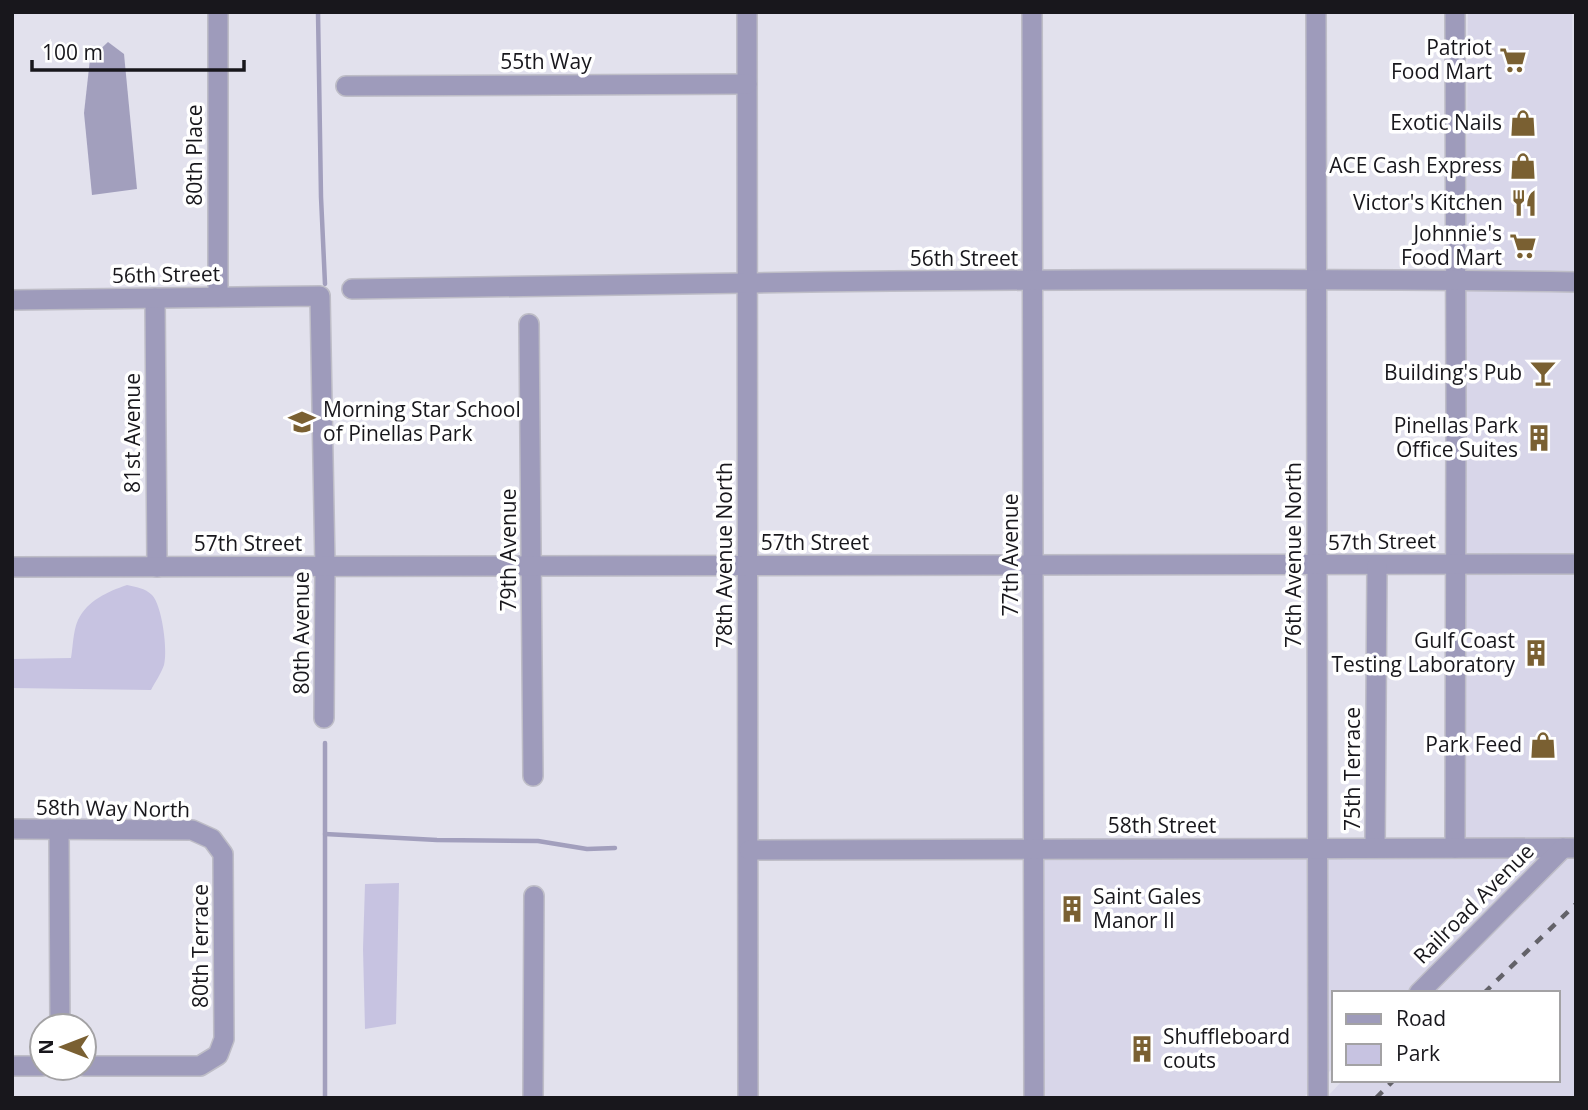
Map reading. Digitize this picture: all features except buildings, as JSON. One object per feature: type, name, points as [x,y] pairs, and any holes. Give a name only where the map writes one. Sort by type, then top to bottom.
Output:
[{"type":"street","name":"80th Place","points":[[218,12],[218,297]]},
{"type":"street","name":"78th Avenue North","points":[[747,12],[748,1098]]},
{"type":"street","name":"77th Avenue","points":[[1032,12],[1034,1098]]},
{"type":"street","name":"76th Avenue North","points":[[1315,12],[1317,1096]]},
{"type":"street","points":[[1455,12],[1455,848]]},
{"type":"street","name":"55th Way","points":[[346,86],[747,84]]},
{"type":"street","name":"56th Street","points":[[352,289],[1316,279],[1576,282]]},
{"type":"street","name":"56th Street","points":[[12,300],[320,296]]},
{"type":"street","name":"80th Avenue","points":[[320,296],[325,566],[324,718]]},
{"type":"street","name":"81st Avenue","points":[[155,298],[157,567]]},
{"type":"street","name":"79th Avenue","points":[[529,324],[533,776]]},
{"type":"street","name":"57th Street","points":[[12,567],[1576,564]]},
{"type":"street","name":"75th Terrace","points":[[1375,848],[1377,565]]},
{"type":"street","name":"58th Way North","points":[[12,829],[192,830],[212,839]]},
{"type":"street","points":[[59,830],[60,1012]]},
{"type":"street","name":"80th Terrace","points":[[98,1066],[200,1066],[218,1055],[225,1039],[223,854],[212,839]]},
{"type":"street","name":"58th Street","points":[[749,850],[1569,848]]},
{"type":"street","name":"Railroad Avenue","points":[[1421,991],[1569,848]]},
{"type":"street","points":[[533,1098],[534,896]]},
{"type":"street","points":[[1317,1096],[1332,1080]]},
{"type":"shaded area","points":[[1468,12],[1572,12],[1574,275],[1466,273]]},
{"type":"shaded area","points":[[108,42],[124,54],[137,189],[92,195],[84,113],[90,59]]},
{"type":"shaded area","points":[[1466,287],[1574,289],[1576,557],[1465,557]]},
{"type":"shaded area","points":[[1465,572],[1576,572],[1576,840],[1463,840]]},
{"type":"shaded area","points":[[1545,855],[1410,991],[1332,991],[1332,1069],[1326,1075],[1326,856]]},
{"type":"shaded area","points":[[1566,855],[1576,855],[1576,1098],[1326,1098],[1341,1082],[1560,1082],[1560,991],[1432,991]]},
{"type":"shaded area","points":[[1309,856],[1310,1091],[1303,1098],[1043,1098],[1042,857]]},
{"type":"green space","points":[[127,585],[143,589],[152,595],[161,618],[165,658],[163,668],[151,690],[12,688],[12,659],[71,658],[75,629],[82,613],[99,598]]},
{"type":"green space","points":[[399,883],[396,1024],[365,1029],[365,884]]},
{"type":"waterway","points":[[318,12],[325,284]]},
{"type":"waterway","points":[[325,743],[325,1098]]},
{"type":"waterway","points":[[325,834],[437,840],[538,841],[587,849],[615,848]]},
{"type":"railway","points":[[1486,991],[1576,904]]},
{"type":"railway","points":[[1376,1098],[1392,1082]]},
{"type":"place","name":"Patriot Food Mart","points":[[1513,60]]},
{"type":"place","name":"Exotic Nails","points":[[1523,123]]},
{"type":"place","name":"ACE Cash Express","points":[[1523,166]]},
{"type":"place","name":"Victor's Kitchen","points":[[1524,203]]},
{"type":"place","name":"Johnnie's Food Mart","points":[[1523,246]]},
{"type":"place","name":"Building's Pub","points":[[1543,373]]},
{"type":"place","name":"Morning Star School of Pinellas Park","points":[[302,422]]},
{"type":"place","name":"Pinellas Park Office Suites","points":[[1539,438]]},
{"type":"place","name":"Gulf Coast Testing Laboratory","points":[[1536,653]]},
{"type":"place","name":"Park Feed","points":[[1543,745]]},
{"type":"place","name":"Saint Gales Manor II","points":[[1072,909]]},
{"type":"place","name":"Shuffleboard couts","points":[[1142,1049]]}]
